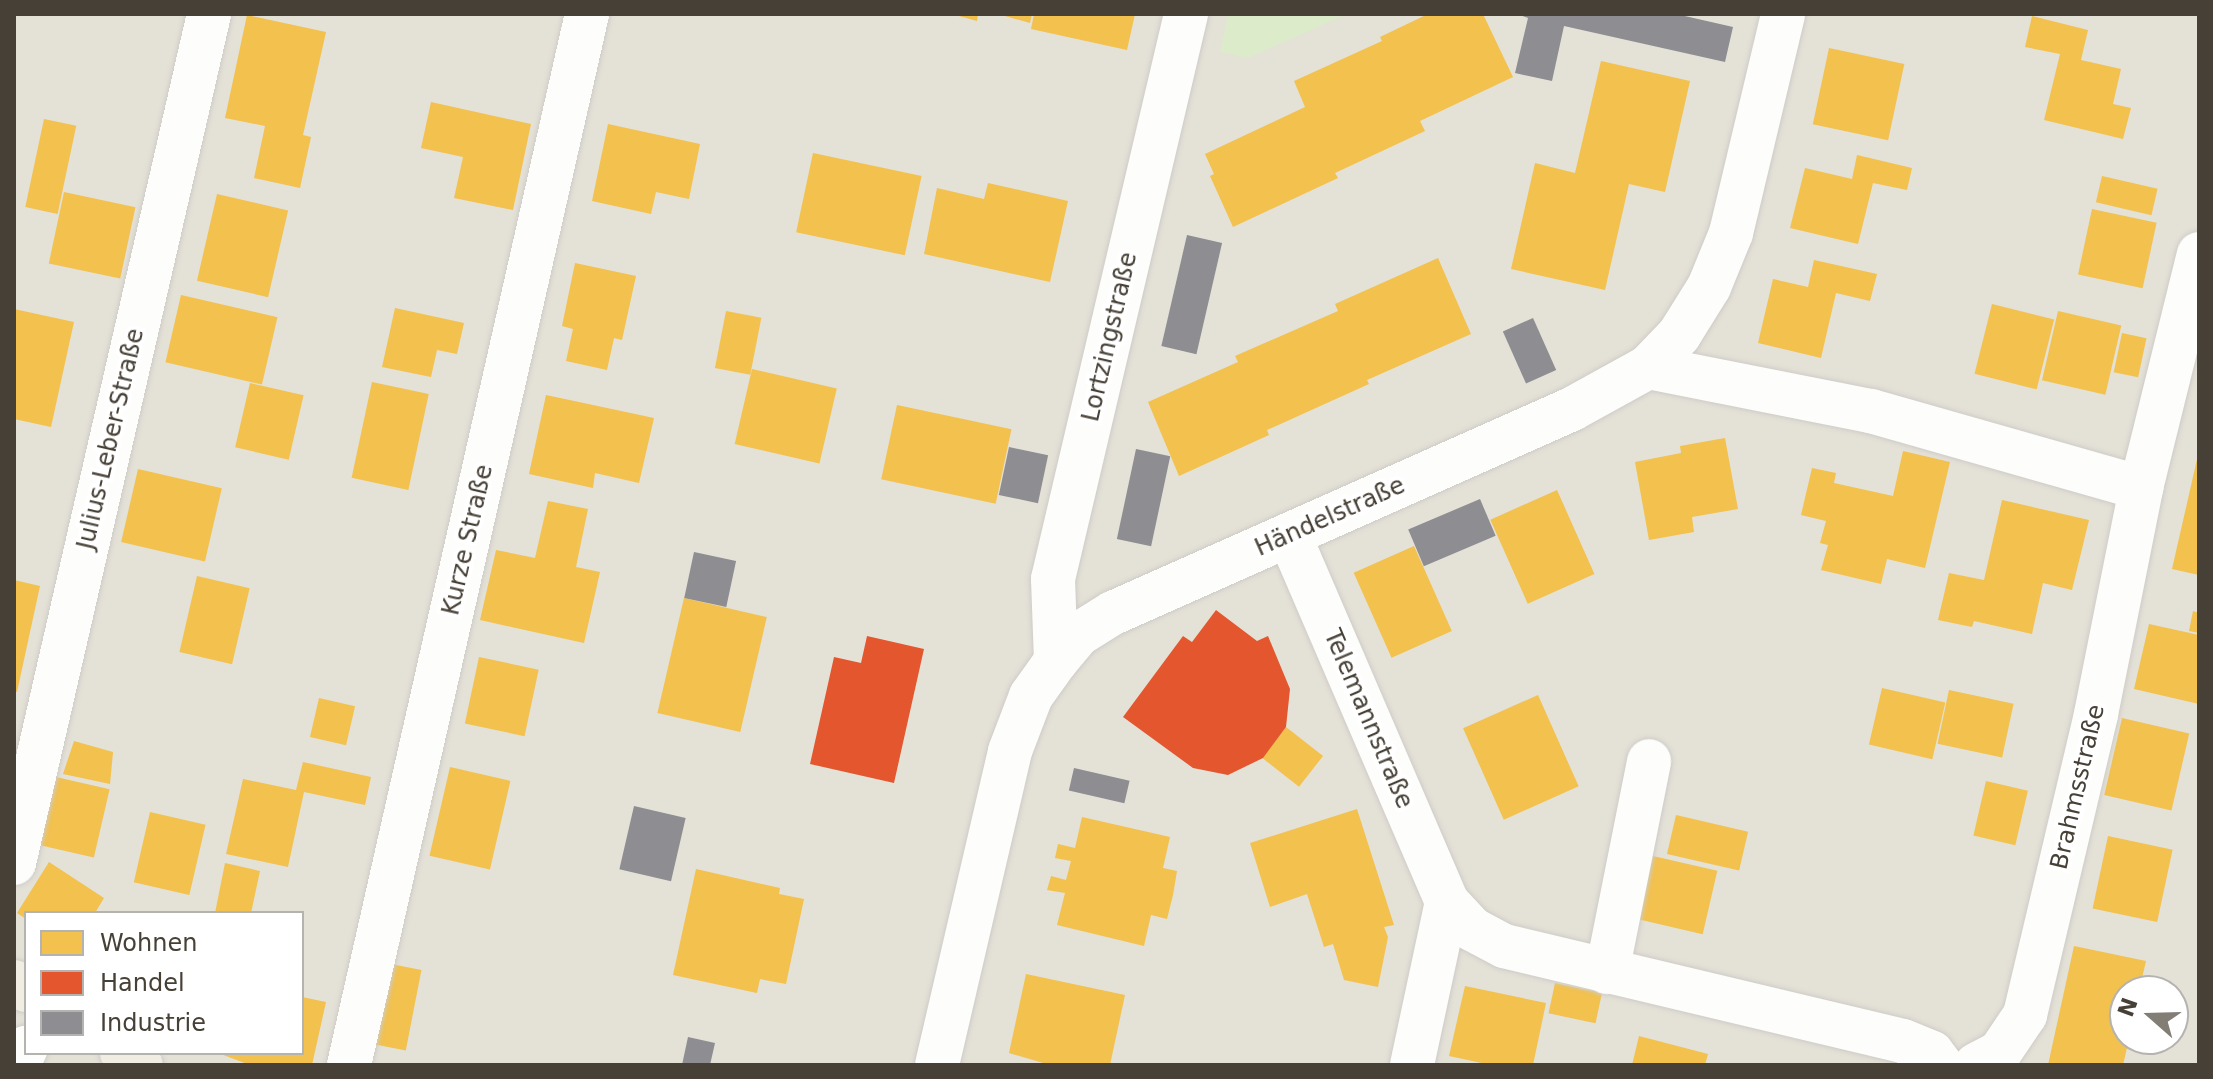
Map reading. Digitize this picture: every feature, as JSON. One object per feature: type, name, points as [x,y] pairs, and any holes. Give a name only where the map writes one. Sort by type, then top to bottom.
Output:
[{"type":"street","name":"Julius-Leber-Straße","points":[[14,863],[209,14]]},
{"type":"street","name":"Kurze Straße","points":[[349,1065],[587,14]]},
{"type":"street","name":"Lortzingstraße","points":[[1056,661],[1053,579],[1186,14]]},
{"type":"street","name":"Händelstraße","points":[[937,1065],[1010,751],[1031,696],[1056,661],[1079,634],[1113,613],[1584,404],[1648,367],[1679,335],[1709,287],[1731,233],[1783,14]]},
{"type":"street","name":"Brahmsstraße","points":[[1976,1065],[2000,1052],[2025,1015],[2096,714],[2141,488],[2199,254]]},
{"type":"street","points":[[1648,367],[1871,411],[2141,488]]},
{"type":"street","name":"Telemannstraße","points":[[1289,535],[1447,902],[1472,929],[1504,946],[1903,1041],[1932,1053],[1941,1065]]},
{"type":"street","points":[[1607,972],[1649,761]]},
{"type":"street","points":[[1412,1065],[1447,902]]},
{"type":"shaded area","points":[[14,14],[2199,14],[2199,1065],[14,1065]]},
{"type":"green space","points":[[1228,14],[1347,14],[1248,58],[1220,52]]},
{"type":"building: Wohnen","points":[[952,14],[978,14],[977,21]]},
{"type":"building: Wohnen","points":[[998,14],[1032,14],[1030,23]]},
{"type":"building: Wohnen","points":[[1034,14],[1135,14],[1127,50],[1031,29]]},
{"type":"building: Wohnen","points":[[1428,14],[1483,14],[1513,77],[1420,121],[1425,131],[1335,173],[1338,178],[1233,227],[1210,176],[1214,174],[1205,154],[1305,107],[1294,81],[1382,41],[1380,37]]},
{"type":"building: Wohnen","points":[[247,15],[326,32],[303,135],[311,137],[300,188],[254,178],[265,126],[225,118]]},
{"type":"building: Wohnen","points":[[2032,16],[2088,30],[2081,60],[2121,69],[2113,104],[2131,108],[2123,139],[2044,120],[2060,54],[2025,47]]},
{"type":"building: Wohnen","points":[[1829,48],[1904,64],[1888,140],[1813,124]]},
{"type":"building: Wohnen","points":[[1601,61],[1690,81],[1665,192],[1629,184],[1605,290],[1511,269],[1535,163],[1575,173]]},
{"type":"building: Wohnen","points":[[431,102],[531,124],[513,210],[454,198],[463,157],[421,148]]},
{"type":"building: Wohnen","points":[[44,119],[76,126],[58,214],[25,207]]},
{"type":"building: Wohnen","points":[[608,124],[700,144],[689,199],[656,192],[651,214],[592,201]]},
{"type":"building: Wohnen","points":[[813,153],[922,176],[905,255],[796,232]]},
{"type":"building: Wohnen","points":[[1857,155],[1912,168],[1907,190],[1873,183],[1858,244],[1790,228],[1805,168],[1852,179]]},
{"type":"building: Wohnen","points":[[2102,176],[2158,189],[2151,215],[2096,202]]},
{"type":"building: Wohnen","points":[[988,183],[1068,201],[1050,282],[924,254],[937,188],[984,199]]},
{"type":"building: Wohnen","points":[[64,192],[135,207],[120,279],[49,263]]},
{"type":"building: Wohnen","points":[[217,194],[288,210],[268,297],[197,281]]},
{"type":"building: Wohnen","points":[[2092,209],[2157,223],[2143,288],[2078,275]]},
{"type":"building: Wohnen","points":[[1438,258],[1471,334],[1367,380],[1369,384],[1267,430],[1269,435],[1179,476],[1148,402],[1238,362],[1235,356],[1338,311],[1335,304]]},
{"type":"building: Wohnen","points":[[1814,260],[1877,274],[1870,301],[1836,293],[1821,358],[1758,343],[1773,279],[1808,287]]},
{"type":"building: Wohnen","points":[[575,263],[636,276],[622,340],[614,338],[607,370],[566,361],[573,329],[562,326]]},
{"type":"building: Wohnen","points":[[181,295],[277,317],[262,385],[165,362]]},
{"type":"building: Wohnen","points":[[1992,304],[2054,319],[2037,389],[1975,374]]},
{"type":"building: Wohnen","points":[[395,308],[464,323],[457,354],[437,350],[431,377],[382,367]]},
{"type":"building: Wohnen","points":[[14,309],[74,322],[51,427],[14,419]]},
{"type":"building: Wohnen","points":[[726,311],[761,318],[750,375],[715,368]]},
{"type":"building: Wohnen","points":[[2058,311],[2121,326],[2105,395],[2042,380]]},
{"type":"building: Wohnen","points":[[2122,333],[2146,338],[2138,377],[2114,372]]},
{"type":"building: Wohnen","points":[[752,369],[837,389],[819,464],[735,444]]},
{"type":"building: Wohnen","points":[[372,382],[429,394],[408,490],[352,478]]},
{"type":"building: Wohnen","points":[[250,383],[304,395],[289,460],[235,447]]},
{"type":"building: Wohnen","points":[[546,395],[654,418],[639,483],[595,473],[593,488],[529,474]]},
{"type":"building: Wohnen","points":[[897,405],[1011,429],[996,504],[881,479]]},
{"type":"building: Wohnen","points":[[1725,438],[1738,509],[1692,517],[1694,532],[1649,540],[1635,462],[1681,453],[1680,446]]},
{"type":"building: Wohnen","points":[[1903,451],[1950,462],[1925,568],[1887,559],[1881,584],[1821,570],[1828,545],[1820,543],[1826,521],[1801,515],[1812,468],[1836,473],[1834,483],[1893,496]]},
{"type":"building: Wohnen","points":[[2199,455],[2199,575],[2172,569]]},
{"type":"building: Wohnen","points":[[138,469],[222,488],[205,561],[121,542]]},
{"type":"building: Wohnen","points":[[1557,490],[1594,574],[1528,604],[1490,520]]},
{"type":"building: Wohnen","points":[[2002,500],[2089,520],[2072,590],[2043,583],[2032,634],[1974,621],[1972,627],[1938,620],[1949,573],[1984,580]]},
{"type":"building: Wohnen","points":[[548,501],[588,509],[576,567],[600,572],[584,643],[480,620],[496,550],[535,558]]},
{"type":"building: Wohnen","points":[[1414,546],[1452,631],[1392,658],[1354,573]]},
{"type":"building: Wohnen","points":[[197,576],[250,588],[232,664],[179,652]]},
{"type":"building: Wohnen","points":[[14,580],[40,586],[17,692],[14,691]]},
{"type":"building: Wohnen","points":[[684,598],[767,617],[740,732],[657,713]]},
{"type":"building: Wohnen","points":[[2193,611],[2199,613],[2199,633],[2189,631]]},
{"type":"building: Wohnen","points":[[2149,624],[2199,635],[2199,704],[2134,689]]},
{"type":"building: Wohnen","points":[[479,657],[539,670],[525,736],[465,724]]},
{"type":"building: Wohnen","points":[[1882,688],[1945,703],[1932,759],[1869,745]]},
{"type":"building: Wohnen","points":[[1949,690],[2014,704],[2002,758],[1938,744]]},
{"type":"building: Wohnen","points":[[1538,695],[1579,786],[1504,820],[1463,728]]},
{"type":"building: Wohnen","points":[[319,698],[355,706],[346,745],[310,737]]},
{"type":"building: Wohnen","points":[[2122,718],[2189,734],[2171,810],[2104,795]]},
{"type":"building: Wohnen","points":[[1286,727],[1323,756],[1299,787],[1262,758]]},
{"type":"building: Wohnen","points":[[74,741],[113,752],[110,784],[63,774]]},
{"type":"building: Wohnen","points":[[303,762],[371,777],[365,805],[304,792],[288,867],[226,854],[243,779],[296,790]]},
{"type":"building: Wohnen","points":[[450,767],[510,781],[490,870],[430,856]]},
{"type":"building: Wohnen","points":[[56,777],[110,789],[94,858],[40,845]]},
{"type":"building: Wohnen","points":[[1986,781],[2028,791],[2015,845],[1973,836]]},
{"type":"building: Wohnen","points":[[1357,809],[1394,925],[1384,927],[1388,937],[1378,987],[1344,980],[1333,944],[1324,947],[1307,894],[1270,907],[1250,843]]},
{"type":"building: Wohnen","points":[[150,812],[206,825],[189,895],[134,882]]},
{"type":"building: Wohnen","points":[[1676,815],[1748,832],[1739,871],[1667,854]]},
{"type":"building: Wohnen","points":[[1082,817],[1170,837],[1163,868],[1177,871],[1173,895],[1167,919],[1151,915],[1144,946],[1057,925],[1065,893],[1047,890],[1051,876],[1066,880],[1071,861],[1055,858],[1058,844],[1075,848]]},
{"type":"building: Wohnen","points":[[2108,836],[2173,850],[2157,922],[2093,908]]},
{"type":"building: Wohnen","points":[[1653,856],[1717,871],[1703,934],[1638,919]]},
{"type":"building: Wohnen","points":[[49,862],[104,898],[96,911],[24,911],[24,918],[17,913]]},
{"type":"building: Wohnen","points":[[225,863],[260,871],[251,911],[215,911]]},
{"type":"building: Wohnen","points":[[696,869],[780,888],[779,894],[804,899],[786,984],[760,979],[757,993],[673,975]]},
{"type":"building: Wohnen","points":[[2074,946],[2146,961],[2143,975],[2109,975],[2109,1055],[2125,1055],[2123,1065],[2048,1065]]},
{"type":"building: Wohnen","points":[[391,964],[421,970],[406,1050],[375,1044]]},
{"type":"building: Wohnen","points":[[1026,974],[1125,995],[1110,1065],[1050,1065],[1009,1053]]},
{"type":"building: Wohnen","points":[[1555,983],[1602,993],[1596,1023],[1549,1013]]},
{"type":"building: Wohnen","points":[[1465,986],[1546,1003],[1533,1065],[1491,1065],[1449,1056]]},
{"type":"building: Wohnen","points":[[304,997],[326,1002],[312,1065],[250,1065],[223,1055],[304,1055]]},
{"type":"building: Wohnen","points":[[1639,1036],[1708,1054],[1705,1065],[1632,1065]]},
{"type":"building: Handel","points":[[1216,610],[1257,641],[1268,636],[1290,689],[1286,727],[1263,758],[1228,775],[1193,768],[1123,717],[1183,636],[1192,642]]},
{"type":"building: Handel","points":[[867,636],[924,649],[894,783],[810,764],[834,657],[861,663]]},
{"type":"building: Industrie","points":[[1517,14],[1676,14],[1733,27],[1725,62],[1564,26],[1552,81],[1515,73],[1528,18]]},
{"type":"building: Industrie","points":[[1187,235],[1222,243],[1196,354],[1161,346]]},
{"type":"building: Industrie","points":[[1533,318],[1556,370],[1526,383],[1503,331]]},
{"type":"building: Industrie","points":[[1009,447],[1048,455],[1038,503],[999,495]]},
{"type":"building: Industrie","points":[[1136,449],[1170,456],[1151,546],[1117,539]]},
{"type":"building: Industrie","points":[[1480,499],[1496,536],[1424,566],[1408,529]]},
{"type":"building: Industrie","points":[[694,552],[736,561],[726,607],[684,598]]},
{"type":"building: Industrie","points":[[1074,768],[1130,781],[1124,803],[1069,790]]},
{"type":"building: Industrie","points":[[634,806],[686,818],[671,881],[619,869]]},
{"type":"building: Industrie","points":[[688,1037],[715,1043],[710,1065],[682,1065]]}]
